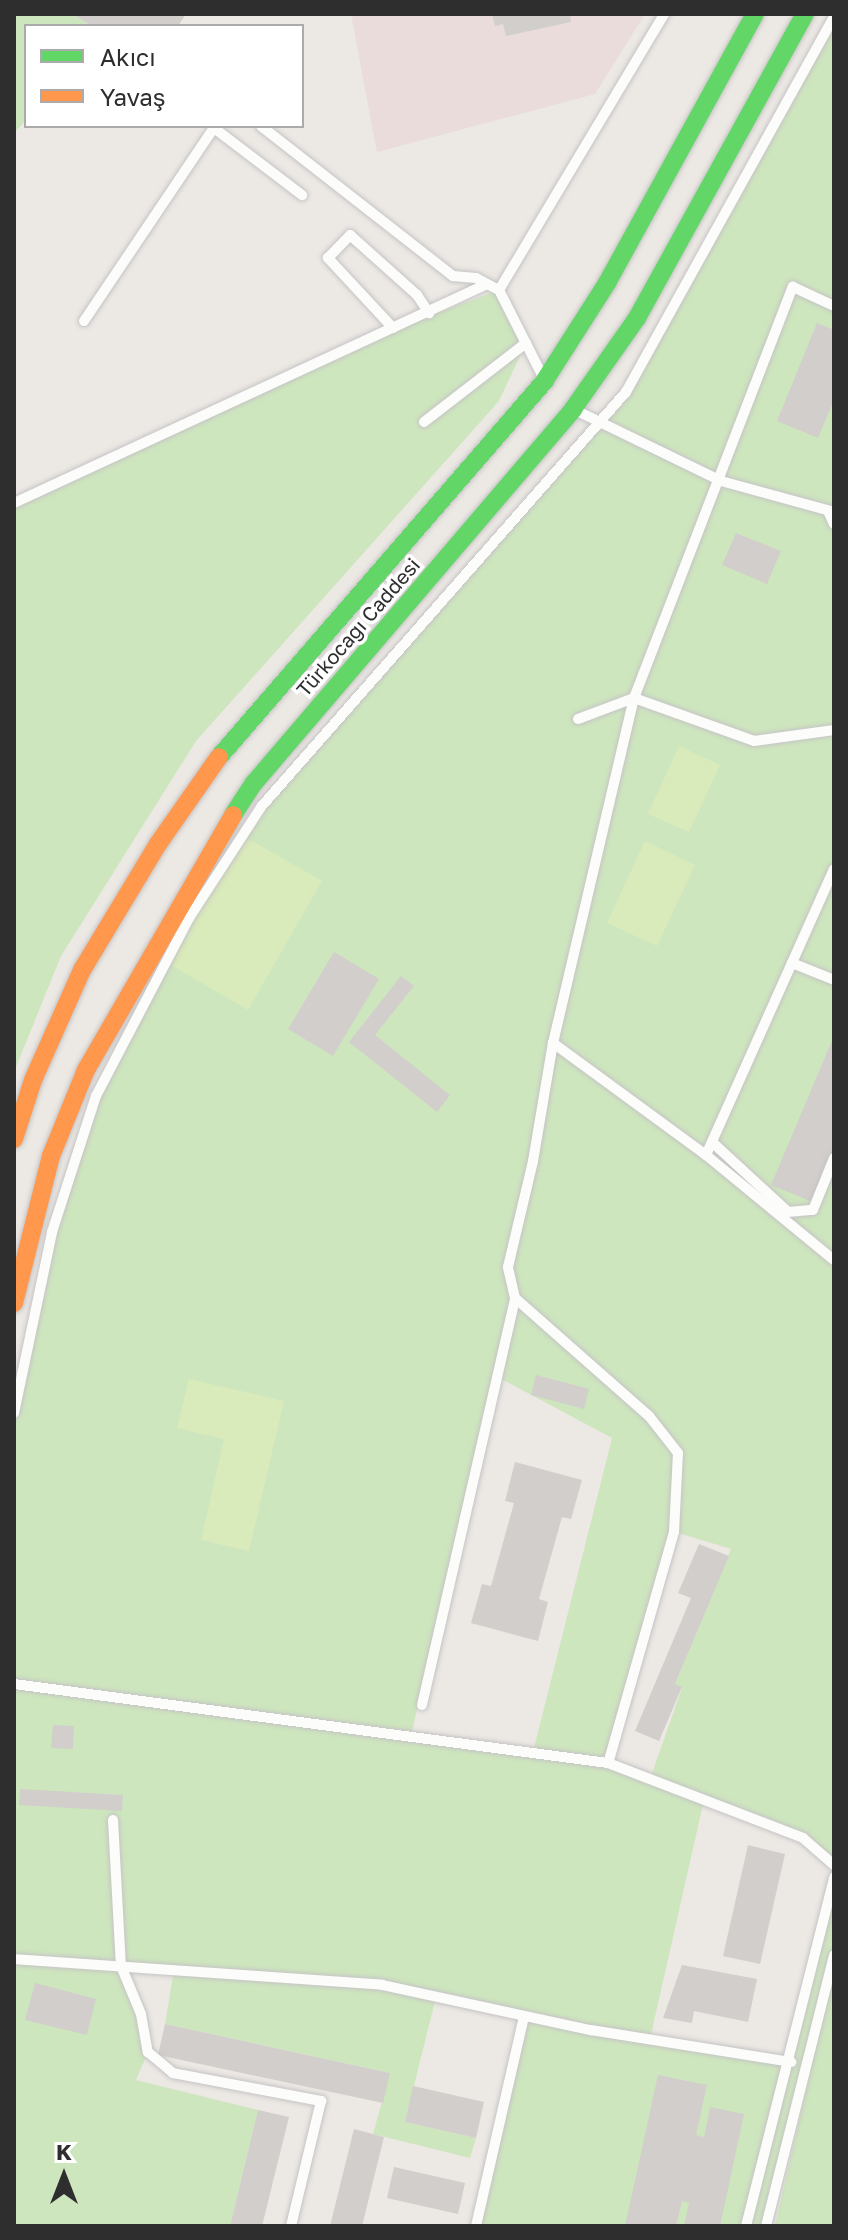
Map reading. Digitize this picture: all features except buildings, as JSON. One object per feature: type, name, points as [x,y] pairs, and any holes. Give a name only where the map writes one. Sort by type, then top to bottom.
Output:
[{"type":"main road","name":"Türkocağı Caddesi","points":[[14,1139],[33,1080],[82,970],[212,767],[545,380],[607,283],[755,14]]},
{"type":"main road","name":"Türkocağı Caddesi","points":[[14,1303],[51,1156],[86,1070],[203,860],[254,783],[573,409],[637,318],[805,14]]},
{"type":"main road","points":[[545,380],[573,409]]},
{"type":"lane","points":[[499,290],[664,14]]},
{"type":"lane","points":[[14,1413],[52,1232],[96,1096],[189,918],[261,807],[626,392],[834,17]]},
{"type":"lane","points":[[84,321],[214,128]]},
{"type":"lane","points":[[216,128],[302,195]]},
{"type":"lane","points":[[264,128],[453,276],[476,278],[499,290],[545,380]]},
{"type":"lane","points":[[393,328],[328,258],[350,235],[417,295],[429,313]]},
{"type":"lane","points":[[14,503],[487,284]]},
{"type":"lane","points":[[422,1705],[515,1298],[508,1267],[533,1161],[553,1043],[634,698],[721,481],[793,287],[834,306]]},
{"type":"lane","points":[[424,422],[526,343]]},
{"type":"lane","points":[[573,409],[721,481],[832,512],[834,524]]},
{"type":"lane","points":[[578,719],[634,698],[754,741],[834,730]]},
{"type":"lane","points":[[706,1155],[834,869]]},
{"type":"lane","points":[[792,963],[834,980]]},
{"type":"lane","points":[[553,1043],[706,1155],[834,1260]]},
{"type":"lane","points":[[712,1142],[788,1212],[813,1210],[834,1158]]},
{"type":"lane","points":[[515,1298],[649,1416],[678,1453],[674,1532],[608,1763]]},
{"type":"lane","points":[[14,1684],[608,1763],[803,1838],[834,1865]]},
{"type":"lane","points":[[113,1820],[121,1966],[141,2014],[148,2052],[173,2073],[321,2101],[291,2226]]},
{"type":"lane","points":[[746,2226],[791,2062],[834,1877]]},
{"type":"lane","points":[[766,2226],[834,1955]]},
{"type":"lane","points":[[14,1959],[382,1985],[524,2016],[791,2062]]},
{"type":"lane","points":[[476,2226],[524,2016]]},
{"type":"shaded area","points":[[351,14],[645,14],[595,94],[377,152]]},
{"type":"green space","points":[[14,14],[73,14],[88,24],[24,24],[24,122],[14,133]]},
{"type":"green space","points":[[834,17],[834,1865],[803,1838],[704,1800],[650,2039],[790,2061],[834,1877],[834,1955],[766,2226],[474,2226],[524,2016],[436,1997],[405,2122],[476,2138],[470,2158],[373,2134],[390,2073],[165,2024],[174,1970],[122,1966],[148,2052],[136,2080],[258,2110],[230,2226],[14,2226],[14,1413],[52,1232],[96,1096],[189,918],[261,807],[626,392]],"holes":[[[496,1376],[612,1438],[533,1752],[411,1735]],[[675,1532],[731,1549],[675,1684],[682,1688],[650,1779],[608,1762]]]},
{"type":"green space","points":[[499,290],[526,343],[499,401],[196,741],[61,956],[14,1072],[14,503],[362,341]]},
{"type":"green space","points":[[679,746],[720,765],[689,832],[648,814]]},
{"type":"green space","points":[[247,838],[322,881],[248,1010],[166,962]]},
{"type":"green space","points":[[645,841],[695,865],[657,946],[607,923]]},
{"type":"green space","points":[[189,1379],[284,1401],[249,1551],[201,1540],[224,1439],[177,1428]]},
{"type":"green space","points":[[834,1969],[834,2226],[775,2226]]},
{"type":"traffic: fast","points":[[219,757],[545,380],[607,283],[755,14]]},
{"type":"traffic: fast","points":[[233,815],[254,783],[573,409],[637,318],[805,14]]},
{"type":"traffic: slow","points":[[14,1139],[33,1080],[82,970],[158,844],[219,757]]},
{"type":"traffic: slow","points":[[14,1303],[51,1156],[86,1070],[233,815]]}]
